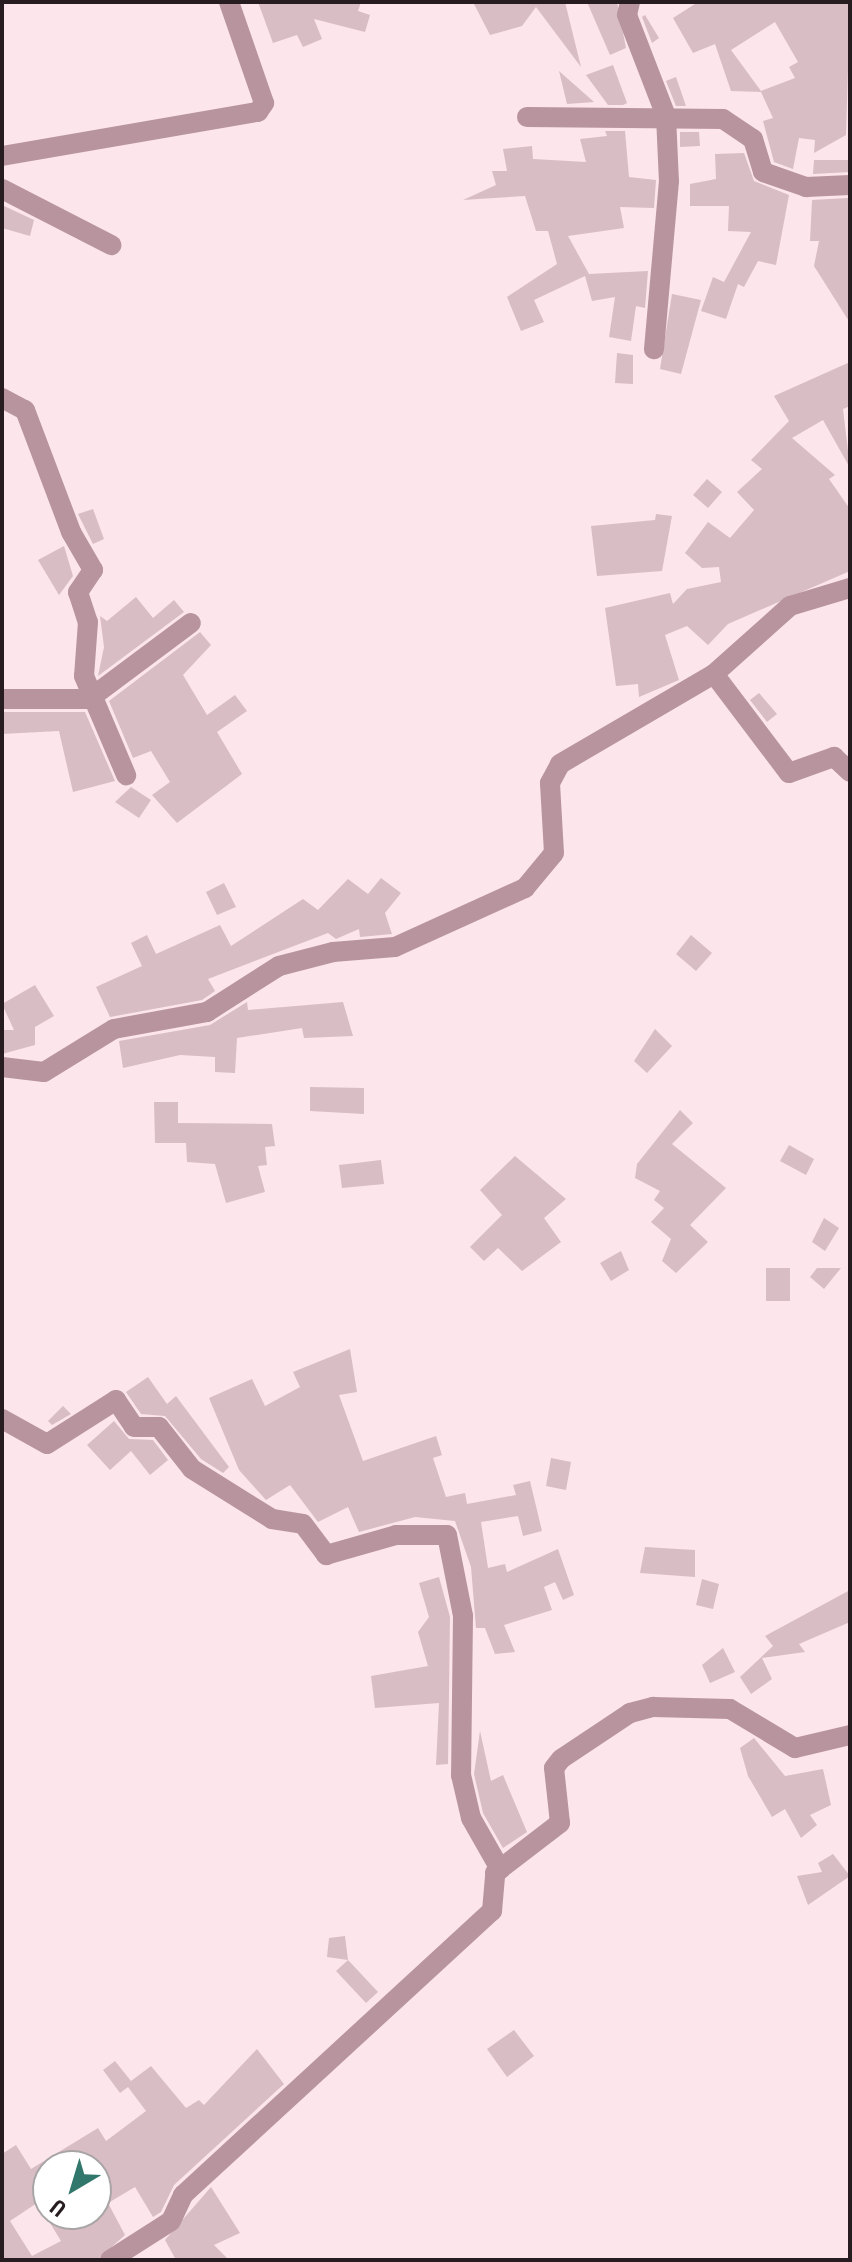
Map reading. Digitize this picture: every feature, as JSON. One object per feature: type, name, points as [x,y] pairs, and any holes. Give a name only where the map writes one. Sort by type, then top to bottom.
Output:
[{"type":"street","points":[[2,156],[258,112],[264,103],[229,2]]},
{"type":"street","points":[[630,2],[627,15],[666,116],[669,181],[654,349]]},
{"type":"street","points":[[527,117],[666,116],[723,119],[743,129],[763,172],[806,187],[850,185]]},
{"type":"street","points":[[2,189],[111,245]]},
{"type":"street","points":[[2,398],[25,410],[71,532],[93,570],[78,600],[88,622],[83,654],[89,699],[126,775]]},
{"type":"street","points":[[2,1067],[44,1072],[114,1029],[207,1012],[279,966],[395,947],[525,888],[554,853],[553,772],[714,674],[790,606],[850,588]]},
{"type":"street","points":[[2,699],[89,699],[191,623]]},
{"type":"street","points":[[714,674],[789,773],[834,757],[850,772]]},
{"type":"street","points":[[2,1419],[47,1444],[116,1400],[134,1427],[159,1427],[192,1469],[272,1519],[303,1524],[326,1555],[396,1535],[447,1535],[463,1616],[461,1775],[471,1818],[500,1869]]},
{"type":"street","points":[[110,2260],[171,2221],[183,2195],[492,1911],[490,1882],[500,1869],[560,1823],[554,1768],[561,1759],[637,1710],[730,1709],[795,1748],[850,1735]]},
{"type":"building","points":[[258,2],[361,2],[358,11],[370,15],[365,32],[314,19],[322,39],[303,47],[297,35],[273,43]]},
{"type":"building","points":[[473,2],[565,2],[581,67],[536,7],[522,26],[490,35]]},
{"type":"building","points":[[587,2],[617,2],[626,48],[610,55]]},
{"type":"building","points":[[698,2],[850,2],[846,135],[814,153],[815,140],[799,138],[793,169],[774,162],[763,121],[773,118],[761,92],[731,91],[715,44],[693,53],[673,18]],"holes":[[[775,22],[798,62],[789,67],[795,78],[761,91],[731,50]]]},
{"type":"building","points":[[645,15],[659,38],[652,43],[642,17]]},
{"type":"building","points":[[613,65],[627,103],[623,105],[608,105],[586,75]]},
{"type":"building","points":[[559,71],[594,102],[567,104]]},
{"type":"building","points":[[676,77],[686,106],[676,106],[666,81]]},
{"type":"building","points":[[605,131],[625,131],[629,177],[656,180],[654,208],[620,207],[624,228],[568,236],[589,274],[648,271],[645,308],[636,306],[631,341],[609,337],[615,297],[592,301],[585,276],[534,300],[544,322],[521,331],[507,297],[557,264],[548,231],[536,231],[525,196],[463,200],[496,185],[492,171],[507,171],[503,149],[532,146],[533,159],[586,162],[580,139],[607,136]]},
{"type":"building","points":[[680,132],[699,132],[700,146],[680,147]]},
{"type":"building","points":[[744,153],[754,181],[789,195],[776,265],[758,261],[744,287],[738,284],[726,319],[701,311],[713,277],[724,282],[751,232],[728,231],[729,206],[690,206],[690,184],[716,179],[715,154]]},
{"type":"building","points":[[814,160],[850,160],[850,172],[813,174]]},
{"type":"building","points":[[848,198],[850,323],[814,266],[819,241],[810,241],[812,200]]},
{"type":"building","points":[[2,205],[34,220],[30,236],[2,228]]},
{"type":"building","points":[[672,294],[701,300],[681,374],[660,369]]},
{"type":"building","points":[[617,353],[633,355],[633,384],[615,383]]},
{"type":"building","points":[[850,362],[850,406],[843,409],[850,468],[823,420],[792,438],[835,475],[829,479],[850,509],[850,571],[728,624],[708,645],[687,626],[665,635],[679,680],[639,697],[638,684],[616,686],[605,608],[670,593],[673,604],[687,589],[721,582],[719,567],[702,568],[685,553],[708,522],[730,538],[754,510],[737,492],[762,469],[751,460],[789,421],[774,396]]},
{"type":"building","points":[[707,479],[722,492],[708,508],[693,495]]},
{"type":"building","points":[[93,509],[104,539],[93,544],[78,514]]},
{"type":"building","points":[[656,514],[672,516],[662,571],[597,576],[591,526],[655,520]]},
{"type":"building","points":[[64,546],[73,576],[59,595],[38,560]]},
{"type":"building","points":[[136,597],[153,618],[174,600],[184,612],[98,676],[104,647],[100,616],[107,621]]},
{"type":"building","points":[[200,632],[211,645],[183,675],[207,715],[235,695],[247,711],[217,732],[242,774],[177,823],[152,795],[170,782],[151,751],[133,758],[109,701]]},
{"type":"building","points":[[759,693],[777,714],[767,722],[750,700]]},
{"type":"building","points":[[2,712],[85,712],[115,781],[73,792],[59,731],[2,734]]},
{"type":"building","points":[[131,787],[151,800],[139,818],[115,802]]},
{"type":"building","points":[[381,878],[401,893],[385,913],[392,934],[360,937],[359,929],[336,939],[328,933],[208,979],[215,991],[202,1000],[110,1017],[96,987],[142,966],[131,943],[147,935],[156,954],[220,925],[231,946],[303,899],[318,910],[348,879],[368,894]]},
{"type":"building","points":[[224,883],[236,907],[217,915],[206,892]]},
{"type":"building","points":[[691,935],[712,953],[696,971],[676,954]]},
{"type":"building","points":[[35,985],[54,1016],[35,1027],[35,1045],[2,1054],[2,1030],[14,1030],[2,1004]]},
{"type":"building","points":[[247,1002],[248,1010],[343,1002],[353,1036],[304,1038],[302,1028],[237,1038],[235,1073],[215,1072],[215,1057],[180,1055],[123,1068],[119,1041],[210,1025]]},
{"type":"building","points":[[655,1029],[672,1046],[647,1073],[634,1061]]},
{"type":"building","points":[[310,1087],[364,1088],[364,1114],[310,1111]]},
{"type":"building","points":[[154,1102],[178,1102],[178,1123],[272,1124],[275,1146],[265,1147],[267,1165],[258,1166],[265,1192],[226,1203],[215,1164],[187,1162],[186,1143],[155,1143]]},
{"type":"building","points":[[680,1110],[693,1123],[672,1144],[726,1188],[690,1225],[708,1242],[676,1273],[662,1261],[671,1239],[651,1222],[664,1208],[654,1200],[660,1191],[635,1178],[637,1164]]},
{"type":"building","points":[[789,1145],[814,1159],[806,1175],[780,1161]]},
{"type":"building","points":[[515,1156],[566,1199],[544,1218],[561,1242],[522,1271],[498,1248],[484,1261],[470,1247],[502,1215],[480,1190]]},
{"type":"building","points":[[381,1160],[384,1184],[342,1188],[339,1165]]},
{"type":"building","points":[[824,1218],[839,1228],[825,1251],[812,1242]]},
{"type":"building","points":[[621,1251],[629,1270],[611,1281],[600,1263]]},
{"type":"building","points":[[766,1268],[790,1268],[790,1301],[766,1301]]},
{"type":"building","points":[[817,1268],[841,1268],[824,1289],[810,1277]]},
{"type":"building","points":[[350,1349],[357,1392],[339,1395],[363,1461],[436,1436],[442,1455],[433,1458],[446,1497],[465,1493],[467,1504],[516,1495],[513,1485],[530,1481],[542,1531],[523,1536],[518,1516],[481,1522],[488,1568],[505,1564],[507,1572],[558,1549],[574,1595],[563,1600],[555,1582],[544,1587],[552,1610],[504,1625],[515,1652],[495,1654],[485,1628],[476,1628],[471,1567],[455,1521],[415,1517],[359,1532],[348,1507],[318,1522],[290,1485],[266,1500],[239,1470],[209,1398],[252,1379],[265,1406],[300,1387],[293,1372]]},
{"type":"building","points":[[148,1377],[167,1404],[176,1396],[229,1467],[223,1473],[201,1459],[165,1416],[141,1414],[126,1392]]},
{"type":"building","points":[[63,1406],[71,1414],[52,1425],[48,1421]]},
{"type":"building","points":[[114,1421],[129,1439],[153,1440],[168,1460],[150,1475],[131,1451],[110,1470],[87,1445]]},
{"type":"building","points":[[551,1458],[571,1462],[566,1490],[546,1486]]},
{"type":"building","points":[[645,1547],[695,1550],[695,1577],[640,1573]]},
{"type":"building","points":[[439,1577],[450,1617],[448,1764],[436,1765],[439,1703],[375,1708],[371,1676],[428,1666],[418,1632],[429,1617],[419,1583]]},
{"type":"building","points":[[702,1579],[719,1584],[713,1609],[696,1605]]},
{"type":"building","points":[[850,1590],[850,1622],[799,1644],[805,1652],[762,1658],[772,1679],[751,1694],[740,1677],[773,1646],[765,1636]]},
{"type":"building","points":[[723,1648],[735,1672],[710,1683],[702,1665]]},
{"type":"building","points":[[480,1731],[491,1781],[503,1775],[527,1832],[503,1848],[483,1813],[474,1774]]},
{"type":"building","points":[[754,1738],[785,1776],[823,1769],[831,1805],[810,1815],[817,1825],[801,1838],[785,1809],[772,1817],[748,1776],[740,1748]]},
{"type":"building","points":[[833,1854],[850,1876],[808,1905],[797,1876],[822,1872],[818,1863]]},
{"type":"building","points":[[345,1936],[348,1960],[327,1957],[329,1938]]},
{"type":"building","points":[[348,1960],[378,1992],[366,2003],[336,1971]]},
{"type":"building","points":[[514,2030],[534,2056],[507,2077],[487,2049]]},
{"type":"building","points":[[257,2049],[284,2084],[174,2185],[161,2212],[153,2217],[135,2187],[112,2201],[112,2150],[62,2150],[98,2128],[106,2141],[146,2111],[128,2087],[120,2093],[103,2070],[115,2061],[131,2081],[151,2066],[186,2108],[199,2100],[204,2105]]},
{"type":"building","points":[[16,2145],[31,2169],[32,2206],[10,2221],[32,2256],[61,2241],[54,2230],[112,2230],[112,2211],[125,2235],[97,2260],[2,2260],[2,2154]]},
{"type":"building","points":[[211,2187],[240,2233],[214,2245],[229,2260],[176,2260],[165,2240]]}]
